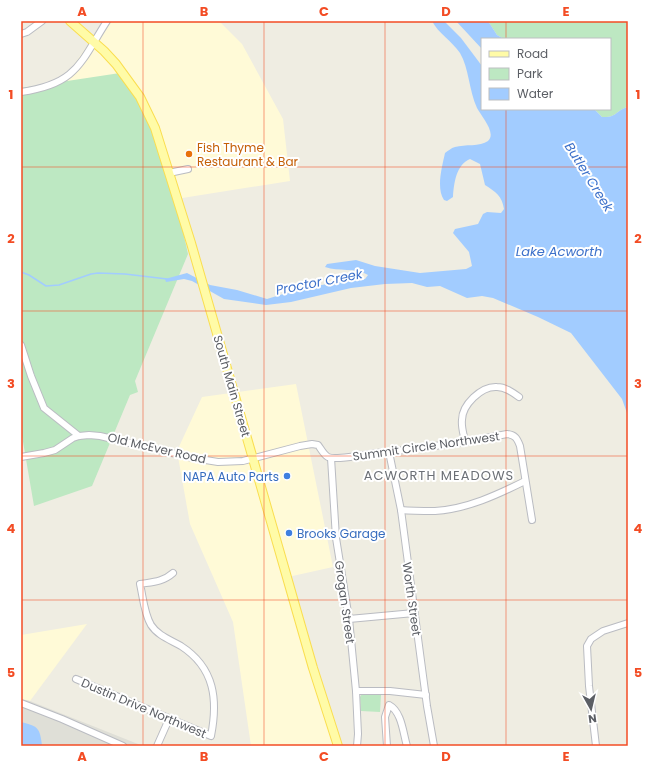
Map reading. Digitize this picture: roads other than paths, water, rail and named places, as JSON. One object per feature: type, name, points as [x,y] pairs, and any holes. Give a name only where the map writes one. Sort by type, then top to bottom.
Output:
[{"type":"main road","name":"South Main Street","points":[[70,21],[116,64],[144,106],[155,128],[206,297],[313,668],[338,746]]},
{"type":"street","points":[[21,34],[27,32],[42,21]]},
{"type":"street","points":[[21,92],[44,88],[61,81],[79,66],[88,54],[107,21]]},
{"type":"street","points":[[169,174],[188,169]]},
{"type":"street","points":[[21,345],[31,376],[44,408],[79,436]]},
{"type":"street","points":[[465,442],[462,420],[464,409],[473,398],[482,391],[495,386],[505,388],[519,397]]},
{"type":"street","name":"Summit Circle Northwest","points":[[331,458],[465,442],[507,434],[513,435],[517,439],[520,446],[532,520]]},
{"type":"street","name":"Old McEver Road","points":[[21,457],[44,454],[55,450],[73,438],[89,435],[100,436],[192,458],[218,462],[233,462],[253,459],[312,444],[319,447],[326,456],[331,458]]},
{"type":"street","name":"Worth Street","points":[[388,452],[401,510],[414,613],[434,746]]},
{"type":"street","name":"Grogan Street","points":[[331,458],[336,538],[349,619],[356,691],[358,730],[357,746]]},
{"type":"street","points":[[401,510],[436,511],[467,505],[496,495],[525,481]]},
{"type":"street","name":"Dustin Drive Northwest","points":[[76,679],[211,736],[215,714],[215,704],[207,674],[192,655],[156,631],[152,626],[145,610],[140,584],[161,581],[168,578],[172,573]]},
{"type":"street","points":[[349,619],[414,613]]},
{"type":"street","points":[[596,746],[586,654],[587,646],[591,639],[603,631],[628,623]]},
{"type":"street","points":[[356,691],[390,691],[426,695]]},
{"type":"street","points":[[387,746],[385,717],[389,705],[390,691]]},
{"type":"street","points":[[21,703],[123,746]]},
{"type":"street","points":[[389,705],[394,708],[399,715],[407,746]]},
{"type":"street","points":[[157,746],[168,718]]},
{"type":"water","name":"Lake Acworth","points":[[432,21],[444,21],[461,38],[481,65],[481,110],[595,110],[602,117],[607,117],[614,115],[628,107],[628,430],[627,413],[622,399],[571,333],[493,298],[482,296],[467,298],[440,286],[427,287],[412,283],[385,284],[351,288],[291,302],[266,305],[224,299],[192,281],[184,279],[166,282],[165,279],[187,273],[210,285],[237,290],[267,299],[299,289],[365,279],[368,275],[358,271],[325,267],[327,264],[356,260],[375,266],[420,273],[466,269],[472,266],[469,252],[453,233],[455,229],[478,224],[483,214],[487,212],[501,213],[504,209],[502,201],[498,195],[485,185],[480,164],[470,159],[465,162],[459,170],[455,180],[453,197],[447,201],[444,200],[440,190],[440,177],[445,153],[455,147],[485,143],[490,138],[491,134],[490,129],[474,101],[460,53]]},
{"type":"water","points":[[456,21],[488,21],[497,35],[502,38],[481,38],[481,48]]},
{"type":"water","points":[[21,722],[31,725],[37,729],[42,746],[21,746]]},
{"type":"waterway","name":"Proctor Creek","points":[[21,272],[29,275],[46,286],[59,285],[98,273],[125,274],[167,279]]},
{"type":"place","name":"Fish Thyme Restaurant & Bar","points":[[189,154]]},
{"type":"place","name":"NAPA Auto Parts","points":[[287,476]]},
{"type":"place","name":"Brooks Garage","points":[[289,533]]},
{"type":"district","name":"ACWORTH MEADOWS","points":[[439,475]]},
{"type":"water label","name":"Butler Creek","points":[[589,177]]}]
